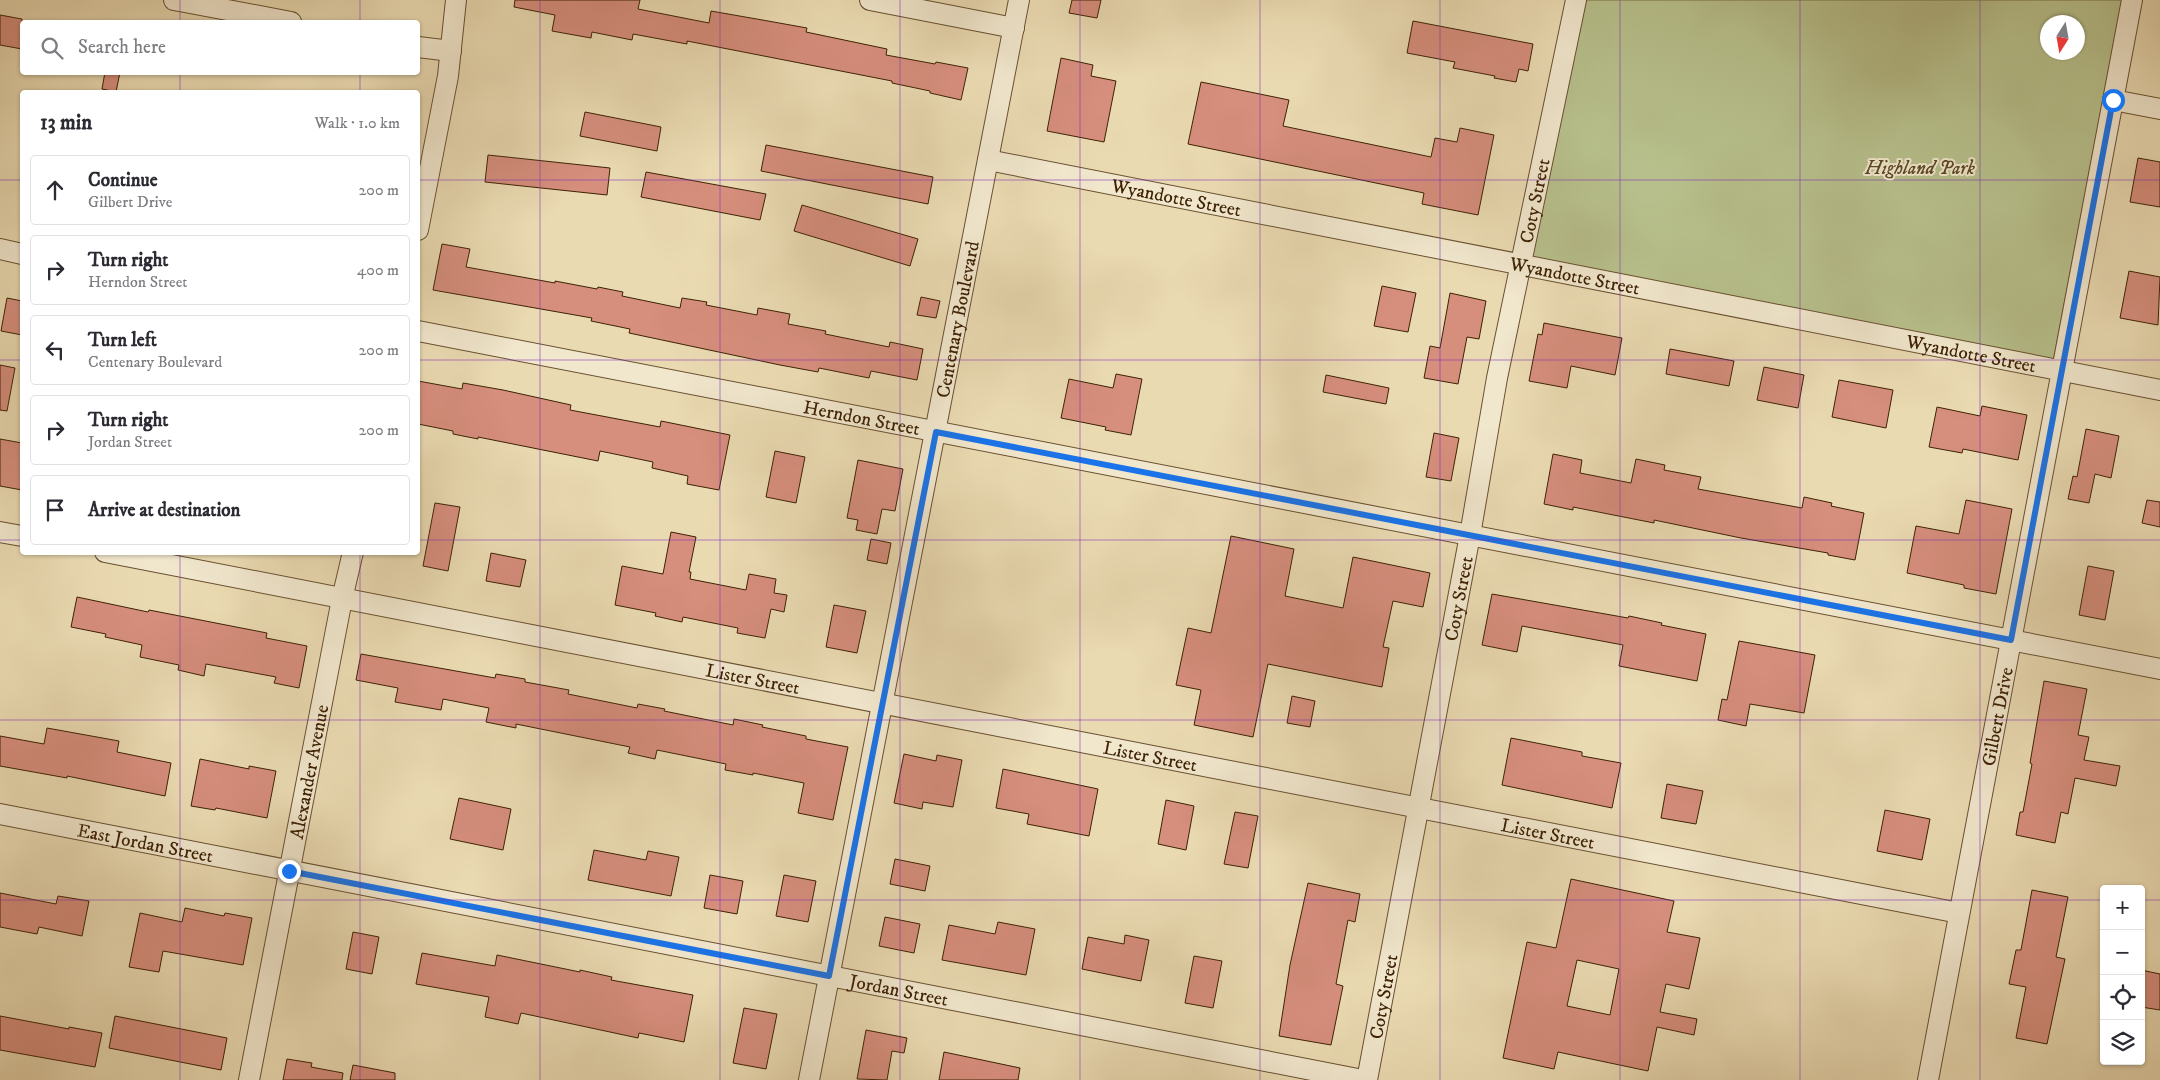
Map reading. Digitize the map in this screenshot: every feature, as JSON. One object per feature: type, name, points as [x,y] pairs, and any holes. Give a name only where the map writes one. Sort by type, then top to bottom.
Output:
[{"type":"street","points":[[174,0],[279,20]]},
{"type":"street","points":[[420,220],[448,76],[456,0]]},
{"type":"street","points":[[870,0],[1014,28]]},
{"type":"street","name":"Centenary Boulevard","points":[[809,1080],[1020,0]]},
{"type":"street","name":"Coty Street","points":[[1365,1080],[1470,535],[1497,378],[1576,0]]},
{"type":"street","name":"Gilbert Drive","points":[[1928,1080],[2132,0]]},
{"type":"street","points":[[420,47],[451,51]]},
{"type":"street","points":[[2113,100],[2160,109]]},
{"type":"street","name":"Wyandotte Street","points":[[988,160],[2160,390]]},
{"type":"street","points":[[0,249],[20,254]]},
{"type":"street","name":"Herndon Street","points":[[420,330],[2160,669]]},
{"type":"street","points":[[0,532],[20,536]]},
{"type":"street","name":"Lister Street","points":[[120,555],[1959,913]]},
{"type":"street","name":"Alexander Avenue","points":[[249,1080],[342,599],[352,555]]},
{"type":"street","name":"East Jordan Street","points":[[0,814],[289,871]]},
{"type":"street","name":"Jordan Street","points":[[289,871],[1365,1080]]},
{"type":"green space","name":"Highland Park","points":[[1581,0],[2122,0],[2053,362],[1526,261]]},
{"type":"building","points":[[515,0],[640,0],[638,9],[709,23],[711,11],[768,21],[807,28],[806,32],[887,49],[886,55],[968,68],[961,100],[892,83],[892,81],[687,41],[687,44],[633,34],[632,40],[592,32],[591,38],[552,31],[555,15],[514,7]]},
{"type":"building","points":[[1072,0],[1101,0],[1097,18],[1069,13]]},
{"type":"building","points":[[0,15],[22,19],[20,20],[20,49],[0,45]]},
{"type":"building","points":[[1413,21],[1533,44],[1528,71],[1519,69],[1516,82],[1453,68],[1455,62],[1407,53]]},
{"type":"building","points":[[1061,58],[1093,65],[1091,76],[1116,81],[1104,142],[1047,131]]},
{"type":"building","points":[[104,75],[119,75],[116,90],[102,89]]},
{"type":"building","points":[[1201,82],[1289,100],[1283,126],[1431,157],[1435,138],[1457,142],[1460,128],[1494,135],[1478,215],[1422,204],[1424,193],[1188,144]]},
{"type":"building","points":[[585,112],[661,127],[657,151],[580,136]]},
{"type":"building","points":[[766,145],[933,177],[928,204],[761,171]]},
{"type":"building","points":[[488,155],[610,168],[607,195],[485,182]]},
{"type":"building","points":[[2138,158],[2160,162],[2160,207],[2130,202]]},
{"type":"building","points":[[646,172],[766,194],[760,220],[641,197]]},
{"type":"building","points":[[802,205],[918,239],[910,266],[794,231]]},
{"type":"building","points":[[442,244],[470,249],[466,267],[555,283],[555,281],[597,289],[598,287],[623,292],[622,296],[680,308],[682,298],[707,302],[706,305],[757,315],[758,308],[790,314],[788,324],[826,331],[825,334],[889,347],[890,342],[923,349],[917,380],[871,371],[869,378],[819,368],[818,372],[780,365],[629,333],[630,329],[591,321],[592,318],[433,290]]},
{"type":"building","points":[[2129,271],[2160,277],[2158,325],[2120,318]]},
{"type":"building","points":[[1382,286],[1416,293],[1408,332],[1374,326]]},
{"type":"building","points":[[1450,293],[1486,301],[1479,339],[1467,337],[1458,384],[1424,378],[1430,346],[1440,348]]},
{"type":"building","points":[[921,297],[940,301],[936,318],[917,315]]},
{"type":"building","points":[[7,298],[20,301],[20,335],[1,331]]},
{"type":"building","points":[[1544,323],[1622,338],[1615,375],[1571,366],[1567,388],[1529,381],[1538,334],[1542,335]]},
{"type":"building","points":[[1670,349],[1734,361],[1729,386],[1666,374]]},
{"type":"building","points":[[0,365],[15,368],[7,411],[0,410]]},
{"type":"building","points":[[1764,367],[1804,375],[1798,408],[1757,400]]},
{"type":"building","points":[[1116,374],[1142,379],[1131,435],[1105,430],[1106,427],[1061,418],[1069,379],[1113,388]]},
{"type":"building","points":[[1326,375],[1389,388],[1386,404],[1323,392]]},
{"type":"building","points":[[1839,380],[1893,390],[1886,428],[1832,417]]},
{"type":"building","points":[[420,381],[462,389],[463,383],[571,405],[570,410],[660,427],[661,421],[730,435],[719,490],[687,484],[688,476],[652,468],[653,462],[600,451],[598,461],[478,437],[478,439],[453,434],[453,431],[420,424]]},
{"type":"building","points":[[1982,406],[2027,415],[2018,460],[1963,449],[1962,453],[1929,447],[1937,407],[1980,416]]},
{"type":"building","points":[[2086,429],[2119,436],[2111,478],[2095,474],[2089,503],[2068,499],[2073,476],[2077,477]]},
{"type":"building","points":[[1434,433],[1459,438],[1451,481],[1426,477]]},
{"type":"building","points":[[0,439],[20,443],[20,490],[0,486]]},
{"type":"building","points":[[775,451],[805,457],[796,503],[766,497]]},
{"type":"building","points":[[1553,454],[1582,460],[1580,473],[1631,483],[1636,459],[1665,465],[1664,470],[1701,477],[1698,489],[1802,508],[1804,497],[1832,503],[1831,506],[1864,513],[1855,560],[1828,555],[1828,553],[1654,520],[1654,523],[1573,507],[1573,510],[1544,504]]},
{"type":"building","points":[[858,460],[903,469],[895,511],[882,509],[877,534],[856,530],[858,520],[847,518]]},
{"type":"building","points":[[1966,500],[2012,509],[1996,594],[1964,588],[1964,585],[1907,573],[1916,526],[1959,534]]},
{"type":"building","points":[[2147,500],[2160,502],[2160,527],[2142,523]]},
{"type":"building","points":[[435,503],[460,507],[448,571],[423,566]]},
{"type":"building","points":[[671,532],[696,537],[689,572],[691,572],[690,579],[746,590],[749,574],[776,579],[774,593],[787,595],[784,612],[771,609],[765,638],[737,633],[738,628],[683,617],[682,622],[655,616],[656,613],[615,605],[622,566],[663,574]]},
{"type":"building","points":[[1231,536],[1294,549],[1285,596],[1343,608],[1353,557],[1430,573],[1423,607],[1393,601],[1383,647],[1389,648],[1382,687],[1268,664],[1253,737],[1194,725],[1201,690],[1176,685],[1188,628],[1211,633]]},
{"type":"building","points":[[871,539],[891,543],[887,564],[867,560]]},
{"type":"building","points":[[491,553],[526,560],[520,587],[486,581]]},
{"type":"building","points":[[2088,566],[2114,571],[2105,620],[2079,615]]},
{"type":"building","points":[[1492,594],[1628,618],[1629,616],[1706,634],[1697,681],[1619,666],[1623,645],[1522,626],[1517,652],[1482,645]]},
{"type":"building","points":[[77,597],[148,612],[149,610],[267,633],[266,638],[307,646],[299,688],[274,683],[276,677],[206,664],[204,676],[178,670],[179,665],[140,657],[142,645],[105,637],[106,634],[71,627]]},
{"type":"building","points":[[834,605],[866,611],[857,653],[826,647]]},
{"type":"building","points":[[1739,641],[1815,655],[1804,713],[1750,704],[1746,726],[1718,720],[1722,699],[1727,700]]},
{"type":"building","points":[[361,654],[495,678],[496,674],[525,679],[525,682],[569,690],[568,694],[637,708],[638,704],[665,709],[664,711],[733,725],[734,719],[806,736],[806,739],[848,747],[833,820],[798,813],[804,783],[753,773],[753,775],[725,770],[726,764],[657,750],[655,759],[628,753],[630,747],[516,724],[516,728],[486,722],[489,708],[443,699],[441,710],[395,702],[398,688],[356,680]]},
{"type":"building","points":[[2044,681],[2087,689],[2078,735],[2089,737],[2084,760],[2120,766],[2116,786],[2075,778],[2068,814],[2061,812],[2055,843],[2016,835],[2020,812],[2023,812],[2032,764],[2030,763]]},
{"type":"building","points":[[1292,696],[1315,701],[1310,727],[1287,723]]},
{"type":"building","points":[[47,728],[119,741],[117,752],[171,763],[165,796],[67,776],[67,778],[0,766],[0,736],[44,744]]},
{"type":"building","points":[[1511,738],[1582,752],[1582,756],[1621,763],[1612,808],[1502,785]]},
{"type":"building","points":[[904,754],[936,761],[937,755],[962,760],[953,807],[923,802],[922,809],[894,803]]},
{"type":"building","points":[[200,759],[249,769],[249,766],[276,771],[267,818],[216,808],[215,810],[191,806]]},
{"type":"building","points":[[1003,769],[1098,789],[1089,836],[1027,824],[1029,814],[996,808]]},
{"type":"building","points":[[1667,784],[1703,791],[1696,824],[1661,818]]},
{"type":"building","points":[[459,798],[511,809],[503,850],[450,839]]},
{"type":"building","points":[[1166,800],[1194,806],[1186,850],[1158,844]]},
{"type":"building","points":[[1885,810],[1930,819],[1922,860],[1877,851]]},
{"type":"building","points":[[1235,812],[1258,816],[1248,868],[1224,864]]},
{"type":"building","points":[[594,850],[646,860],[648,851],[679,857],[671,896],[588,880]]},
{"type":"building","points":[[895,859],[930,866],[925,891],[890,884]]},
{"type":"building","points":[[710,875],[743,881],[737,914],[704,908]]},
{"type":"building","points":[[784,875],[816,881],[808,922],[776,916]]},
{"type":"building","points":[[1571,879],[1674,901],[1667,932],[1700,938],[1689,989],[1666,984],[1660,1012],[1697,1019],[1694,1035],[1657,1027],[1648,1071],[1558,1052],[1554,1069],[1503,1058],[1527,942],[1556,948]],"holes":[[[1577,960],[1619,969],[1610,1015],[1567,1006]]]},
{"type":"building","points":[[1308,883],[1360,894],[1355,922],[1348,920],[1336,984],[1343,986],[1331,1045],[1279,1036],[1290,965]]},
{"type":"building","points":[[2032,890],[2068,897],[2056,957],[2065,959],[2047,1044],[2016,1038],[2026,987],[2009,984],[2016,950],[2021,950]]},
{"type":"building","points":[[0,893],[56,904],[58,896],[89,901],[82,936],[39,927],[37,934],[0,927]]},
{"type":"building","points":[[185,908],[224,916],[225,913],[252,918],[243,965],[163,951],[159,972],[129,967],[140,913],[182,922]]},
{"type":"building","points":[[885,917],[920,924],[914,953],[879,946]]},
{"type":"building","points":[[998,922],[1035,929],[1026,975],[942,960],[949,925],[995,934]]},
{"type":"building","points":[[353,932],[379,937],[372,974],[346,969]]},
{"type":"building","points":[[1125,935],[1149,940],[1141,981],[1082,969],[1088,937],[1124,944]]},
{"type":"building","points":[[422,953],[495,966],[497,955],[580,972],[580,970],[612,977],[611,980],[693,995],[684,1042],[639,1033],[638,1038],[521,1013],[518,1024],[485,1017],[489,997],[416,984]]},
{"type":"building","points":[[1194,956],[1222,961],[1213,1008],[1185,1003]]},
{"type":"building","points":[[2145,971],[2160,974],[2160,1010],[2145,1008]]},
{"type":"building","points":[[744,1008],[777,1014],[766,1069],[733,1063]]},
{"type":"building","points":[[0,1016],[102,1033],[95,1067],[0,1050]]},
{"type":"building","points":[[115,1016],[227,1038],[221,1070],[109,1048]]},
{"type":"building","points":[[866,1030],[907,1038],[904,1053],[892,1051],[887,1080],[857,1079]]},
{"type":"building","points":[[944,1052],[1020,1068],[1018,1080],[939,1080]]},
{"type":"building","points":[[287,1059],[312,1063],[311,1067],[343,1073],[342,1080],[283,1080]]},
{"type":"building","points":[[353,1065],[395,1073],[395,1080],[350,1080]]},
{"type":"route","points":[[289,871],[829,976],[936,432],[2011,640],[2113,100]]}]
